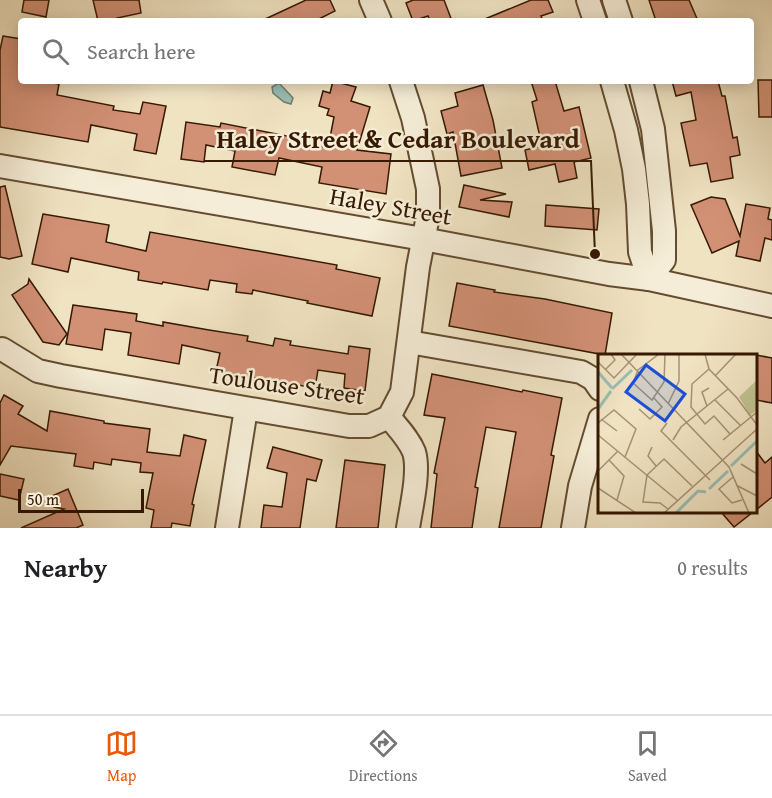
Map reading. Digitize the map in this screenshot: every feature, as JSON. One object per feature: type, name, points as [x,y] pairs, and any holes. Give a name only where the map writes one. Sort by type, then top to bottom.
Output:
[{"type":"street","points":[[371,0],[379,18]]},
{"type":"street","points":[[588,0],[594,18]]},
{"type":"street","points":[[614,0],[620,18]]},
{"type":"street","name":"Toulouse Street","points":[[1,348],[38,370],[49,373],[246,409],[349,426],[369,426],[389,417],[402,393],[428,216],[428,189],[413,118],[402,84]]},
{"type":"street","points":[[613,84],[634,169],[640,252],[649,279]]},
{"type":"street","points":[[642,84],[653,129],[664,231],[664,260],[649,279]]},
{"type":"street","name":"Haley Street","points":[[0,166],[423,239],[609,274],[649,279],[772,306]]},
{"type":"street","points":[[409,342],[581,372],[593,379],[598,385]]},
{"type":"street","points":[[227,528],[246,409]]},
{"type":"street","points":[[389,417],[407,440],[414,454],[416,468],[408,528]]},
{"type":"street","points":[[573,528],[580,486],[598,427]]},
{"type":"water","points":[[280,84],[293,98],[291,104],[284,102],[273,93],[272,87]]},
{"type":"building","points":[[24,0],[49,0],[46,17],[22,12]]},
{"type":"building","points":[[93,0],[139,0],[141,13],[117,18],[97,18]]},
{"type":"building","points":[[306,0],[330,0],[335,11],[321,18],[267,18]]},
{"type":"building","points":[[413,0],[444,0],[451,18],[429,18],[428,16],[412,18],[406,3]]},
{"type":"building","points":[[531,0],[548,0],[553,12],[541,16],[542,18],[487,18]]},
{"type":"building","points":[[649,0],[689,0],[697,18],[655,18]]},
{"type":"building","points":[[3,36],[18,38],[18,84],[59,84],[57,95],[114,106],[113,110],[140,114],[143,102],[166,106],[156,154],[134,150],[137,134],[91,125],[88,142],[0,127],[0,50]]},
{"type":"building","points":[[758,80],[772,80],[772,117],[759,117]]},
{"type":"building","points":[[332,84],[356,87],[351,101],[370,107],[357,150],[391,154],[386,194],[319,183],[322,167],[279,158],[275,175],[232,167],[235,151],[206,145],[204,162],[181,159],[186,122],[220,127],[221,123],[302,139],[301,142],[328,148],[334,117],[327,115],[329,109],[319,106],[323,91],[330,93]]},
{"type":"building","points":[[532,84],[556,84],[564,111],[579,107],[591,158],[574,162],[577,178],[559,182],[555,164],[529,170],[525,150],[542,146],[532,102],[537,100]]},
{"type":"building","points":[[673,84],[719,84],[722,96],[725,96],[733,138],[737,137],[740,155],[730,157],[733,178],[711,182],[707,163],[690,166],[681,123],[696,120],[691,92],[676,96]]},
{"type":"building","points":[[483,85],[493,120],[502,168],[461,176],[453,132],[447,134],[441,111],[458,106],[455,93]]},
{"type":"building","points":[[464,185],[506,194],[480,200],[512,202],[509,217],[459,207]]},
{"type":"building","points":[[5,186],[22,256],[9,259],[0,257],[0,187]]},
{"type":"building","points":[[711,197],[725,199],[740,236],[746,204],[770,208],[768,219],[772,220],[772,240],[765,238],[760,261],[736,256],[739,241],[712,253],[691,205]]},
{"type":"building","points":[[546,205],[599,209],[597,230],[545,226]]},
{"type":"building","points":[[43,214],[109,225],[106,242],[146,251],[150,232],[337,265],[336,269],[380,278],[372,316],[253,290],[252,294],[236,292],[237,284],[210,280],[208,290],[138,280],[139,272],[71,258],[68,272],[32,264]]},
{"type":"building","points":[[29,279],[67,334],[59,345],[43,342],[12,295],[28,284]]},
{"type":"building","points":[[457,283],[495,290],[494,292],[545,299],[612,313],[605,354],[449,326]]},
{"type":"building","points":[[73,305],[137,314],[136,321],[163,326],[163,322],[248,336],[247,341],[273,346],[275,338],[291,341],[290,345],[348,354],[349,346],[370,349],[365,391],[344,388],[345,374],[318,370],[315,388],[216,371],[220,353],[182,345],[179,364],[128,355],[131,333],[105,329],[102,350],[66,344]]},
{"type":"building","points":[[757,355],[772,358],[772,403],[757,400]]},
{"type":"building","points":[[432,374],[562,398],[541,528],[499,528],[516,432],[486,427],[475,487],[478,488],[472,528],[431,528],[437,474],[434,473],[445,418],[424,415]]},
{"type":"building","points":[[4,395],[23,406],[18,414],[47,431],[50,411],[104,421],[104,423],[150,429],[147,452],[180,456],[184,435],[206,440],[192,504],[194,505],[190,526],[172,523],[171,528],[151,528],[154,510],[146,508],[153,473],[140,472],[141,463],[112,459],[111,465],[94,462],[93,469],[74,466],[76,454],[11,446],[0,465],[0,403]]},
{"type":"building","points":[[273,447],[322,460],[316,481],[307,479],[300,528],[261,528],[264,505],[282,507],[287,473],[267,468]]},
{"type":"building","points":[[757,452],[765,463],[772,457],[772,497],[757,509]]},
{"type":"building","points":[[345,460],[385,465],[378,528],[336,528]]},
{"type":"building","points":[[0,474],[24,479],[19,500],[0,496]]},
{"type":"building","points":[[68,489],[83,525],[76,528],[21,528],[64,509],[54,507],[50,497]]},
{"type":"building","points":[[722,513],[752,513],[734,527]]},
{"type":"place","name":"Haley Street & Cedar Boulevard","points":[[595,254]]}]
